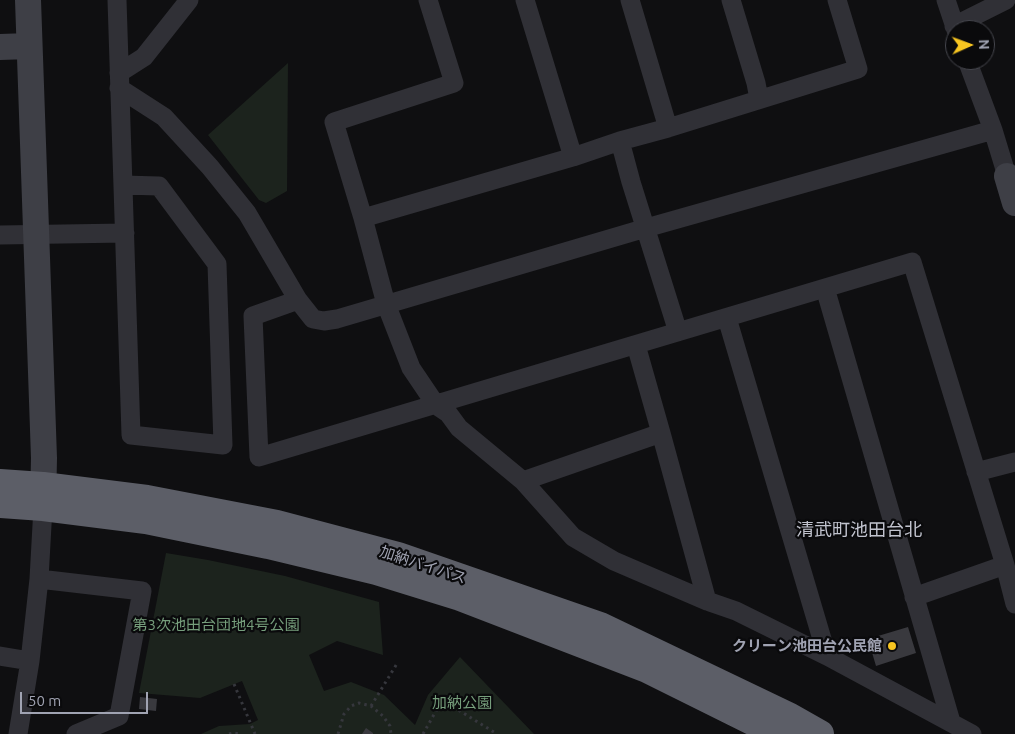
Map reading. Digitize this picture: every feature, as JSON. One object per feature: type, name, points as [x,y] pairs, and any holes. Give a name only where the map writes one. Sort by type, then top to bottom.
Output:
[{"type":"highway","name":"加納バイパス","points":[[0,483],[43,496],[146,520],[268,545],[376,571],[460,597],[647,669],[778,734]]},
{"type":"highway","name":"加納バイパス","points":[[0,504],[43,496],[147,499],[277,524],[398,556],[600,626],[790,717],[820,734]]},
{"type":"street","points":[[18,734],[30,661],[39,579],[44,458],[28,0]]},
{"type":"street","points":[[116,0],[131,435],[223,444],[218,264],[159,186],[123,185]]},
{"type":"street","points":[[119,80],[144,57],[189,0]]},
{"type":"street","points":[[428,0],[454,83],[334,122],[386,304],[411,368],[436,405],[448,413],[460,428],[523,481],[573,537],[614,561],[707,601],[736,611],[827,656],[972,734]]},
{"type":"street","points":[[525,0],[573,157]]},
{"type":"street","points":[[630,0],[668,128]]},
{"type":"street","points":[[731,0],[759,99]]},
{"type":"street","points":[[362,218],[573,157],[858,69],[837,0]]},
{"type":"street","points":[[946,0],[952,20]]},
{"type":"street","points":[[970,20],[1006,0]]},
{"type":"street","points":[[0,47],[29,46]]},
{"type":"street","points":[[971,70],[1011,176],[1015,203]]},
{"type":"street","points":[[119,80],[164,117],[210,167],[247,213],[298,300],[313,319],[324,321],[993,130]]},
{"type":"street","points":[[620,141],[678,332]]},
{"type":"street","points":[[0,235],[124,233]]},
{"type":"street","points":[[298,300],[253,316],[259,457],[912,262],[1005,565],[1015,604]]},
{"type":"street","points":[[825,288],[951,722]]},
{"type":"street","points":[[727,318],[827,656]]},
{"type":"street","points":[[636,345],[707,601]]},
{"type":"street","points":[[523,481],[661,433]]},
{"type":"street","points":[[976,472],[1015,462]]},
{"type":"street","points":[[914,597],[1005,565]]},
{"type":"street","points":[[39,579],[142,591],[119,716],[76,734]]},
{"type":"street","points":[[0,656],[30,661]]},
{"type":"path","points":[[371,706],[398,662]]},
{"type":"path","points":[[234,684],[255,734]]},
{"type":"path","points":[[338,734],[344,714],[351,706],[359,703],[371,706],[383,716],[390,726],[390,734]]},
{"type":"path","points":[[423,734],[436,710],[442,706],[452,706],[497,734]]},
{"type":"path","points":[[229,734],[240,734]]},
{"type":"green space","points":[[288,63],[287,191],[266,203],[259,200],[208,135]]},
{"type":"green space","name":"第3次池田台団地4号公園","points":[[166,553],[285,576],[379,602],[383,655],[337,641],[309,655],[324,691],[351,682],[384,695],[415,725],[428,695],[460,657],[534,734],[201,734],[219,726],[250,724],[258,720],[242,681],[200,698],[139,693]]},
{"type":"building","name":"クリーン池田台公民館","points":[[908,627],[916,653],[876,666],[868,639]]},
{"type":"building","points":[[140,697],[157,699],[156,711],[139,709]]},
{"type":"building","points":[[366,728],[373,733],[373,734],[362,734]]},
{"type":"place","name":"クリーン池田台公民館","points":[[892,646]]},
{"type":"district","name":"清武町池田台北","points":[[859,530]]},
{"type":"park label","name":"加納公園","points":[[462,703]]}]
